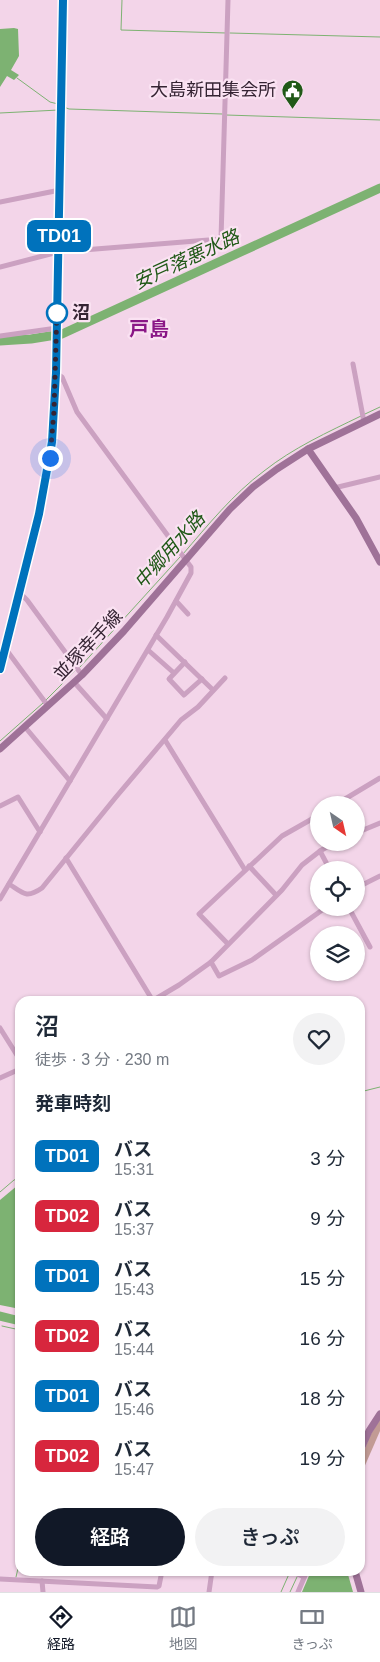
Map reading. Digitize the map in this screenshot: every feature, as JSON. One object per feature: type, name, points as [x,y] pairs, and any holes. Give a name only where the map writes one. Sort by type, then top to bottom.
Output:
[{"type":"main road","points":[[0,669],[39,514],[50,458],[56,373],[63,0]]},
{"type":"main road","name":"並塚幸手線","points":[[0,749],[82,675],[124,631],[230,509],[253,487],[308,449],[362,417],[380,414]]},
{"type":"main road","points":[[308,449],[356,518],[380,562]]},
{"type":"main road","points":[[365,1440],[371,1426],[380,1414]]},
{"type":"main road","points":[[357,1576],[361,1592]]},
{"type":"street","points":[[0,267],[58,252],[221,239],[228,0]]},
{"type":"street","points":[[0,202],[60,190]]},
{"type":"street","points":[[0,336],[57,332]]},
{"type":"street","points":[[353,364],[362,417]]},
{"type":"street","points":[[0,899],[148,650],[191,573],[185,559],[77,412],[62,377],[56,373]]},
{"type":"street","points":[[334,488],[380,477]]},
{"type":"street","points":[[20,593],[82,675]]},
{"type":"street","points":[[176,601],[188,614]]},
{"type":"street","points":[[156,635],[213,690]]},
{"type":"street","points":[[5,648],[48,706]]},
{"type":"street","points":[[148,650],[174,674]]},
{"type":"street","points":[[185,662],[169,678],[184,695],[202,679]]},
{"type":"street","points":[[9,884],[26,895],[33,894],[42,888],[181,720],[198,707],[225,678]]},
{"type":"street","points":[[74,682],[107,719]]},
{"type":"street","points":[[25,727],[70,781]]},
{"type":"street","points":[[165,740],[247,868],[276,895]]},
{"type":"street","points":[[350,796],[380,778]]},
{"type":"street","points":[[0,806],[18,797],[40,832]]},
{"type":"street","points":[[228,944],[199,914],[282,836],[310,820]]},
{"type":"street","points":[[365,829],[380,823]]},
{"type":"street","points":[[160,996],[211,962],[276,895],[302,865],[320,851],[325,861]]},
{"type":"street","points":[[66,858],[149,996]]},
{"type":"street","points":[[365,884],[380,876]]},
{"type":"street","points":[[211,962],[219,976],[252,960],[314,916]]},
{"type":"street","points":[[353,916],[370,947]]},
{"type":"street","points":[[0,1028],[15,1052]]},
{"type":"street","points":[[0,1078],[15,1071]]},
{"type":"street","points":[[0,1579],[157,1587],[159,1586],[161,1576]]},
{"type":"street","points":[[209,1592],[211,1576]]},
{"type":"street","points":[[298,1592],[304,1576]]},
{"type":"street","points":[[42,1581],[43,1592]]},
{"type":"shaded area","points":[[0,29],[18,29],[19,56],[11,70],[19,75],[14,80],[7,76],[0,87]]},
{"type":"shaded area","points":[[15,1188],[15,1308],[0,1305],[0,1200]]},
{"type":"shaded area","points":[[380,1420],[380,1431],[365,1466],[365,1450]]},
{"type":"shaded area","points":[[309,1576],[348,1576],[353,1592],[302,1592]]},
{"type":"waterway","points":[[122,0],[121,30],[226,33]]},
{"type":"waterway","points":[[230,33],[380,37]]},
{"type":"waterway","points":[[17,78],[50,102],[58,104]]},
{"type":"waterway","points":[[64,107],[69,109],[222,114]]},
{"type":"waterway","points":[[0,113],[59,110]]},
{"type":"waterway","points":[[226,115],[380,120]]},
{"type":"waterway","name":"安戸落悪水路","points":[[0,341],[62,334],[380,188]]},
{"type":"waterway","name":"中郷用水路","points":[[365,414],[380,407]]},
{"type":"waterway","name":"中郷用水路","points":[[183,554],[231,500],[264,471],[323,434],[361,416]]},
{"type":"waterway","name":"中郷用水路","points":[[80,667],[180,557]]},
{"type":"waterway","name":"中郷用水路","points":[[46,700],[75,671]]},
{"type":"waterway","name":"中郷用水路","points":[[0,741],[43,703]]},
{"type":"waterway","points":[[365,1091],[380,1087]]},
{"type":"waterway","points":[[0,1192],[15,1180]]},
{"type":"waterway","points":[[0,1316],[15,1320]]},
{"type":"waterway","points":[[2,1326],[15,1329]]},
{"type":"waterway","points":[[281,1592],[288,1576]]},
{"type":"waterway","points":[[290,1592],[297,1577]]},
{"type":"bus line","name":"TD01","points":[[0,669],[39,514],[52,442],[56,373],[63,0]]},
{"type":"place","name":"大島新田集会所","points":[[292,109]]},
{"type":"place","name":"沼","points":[[57,313]]},
{"type":"district","name":"戸島","points":[[149,329]]},
{"type":"route","points":[[50,458],[56,373],[57,307],[57,313]]}]
